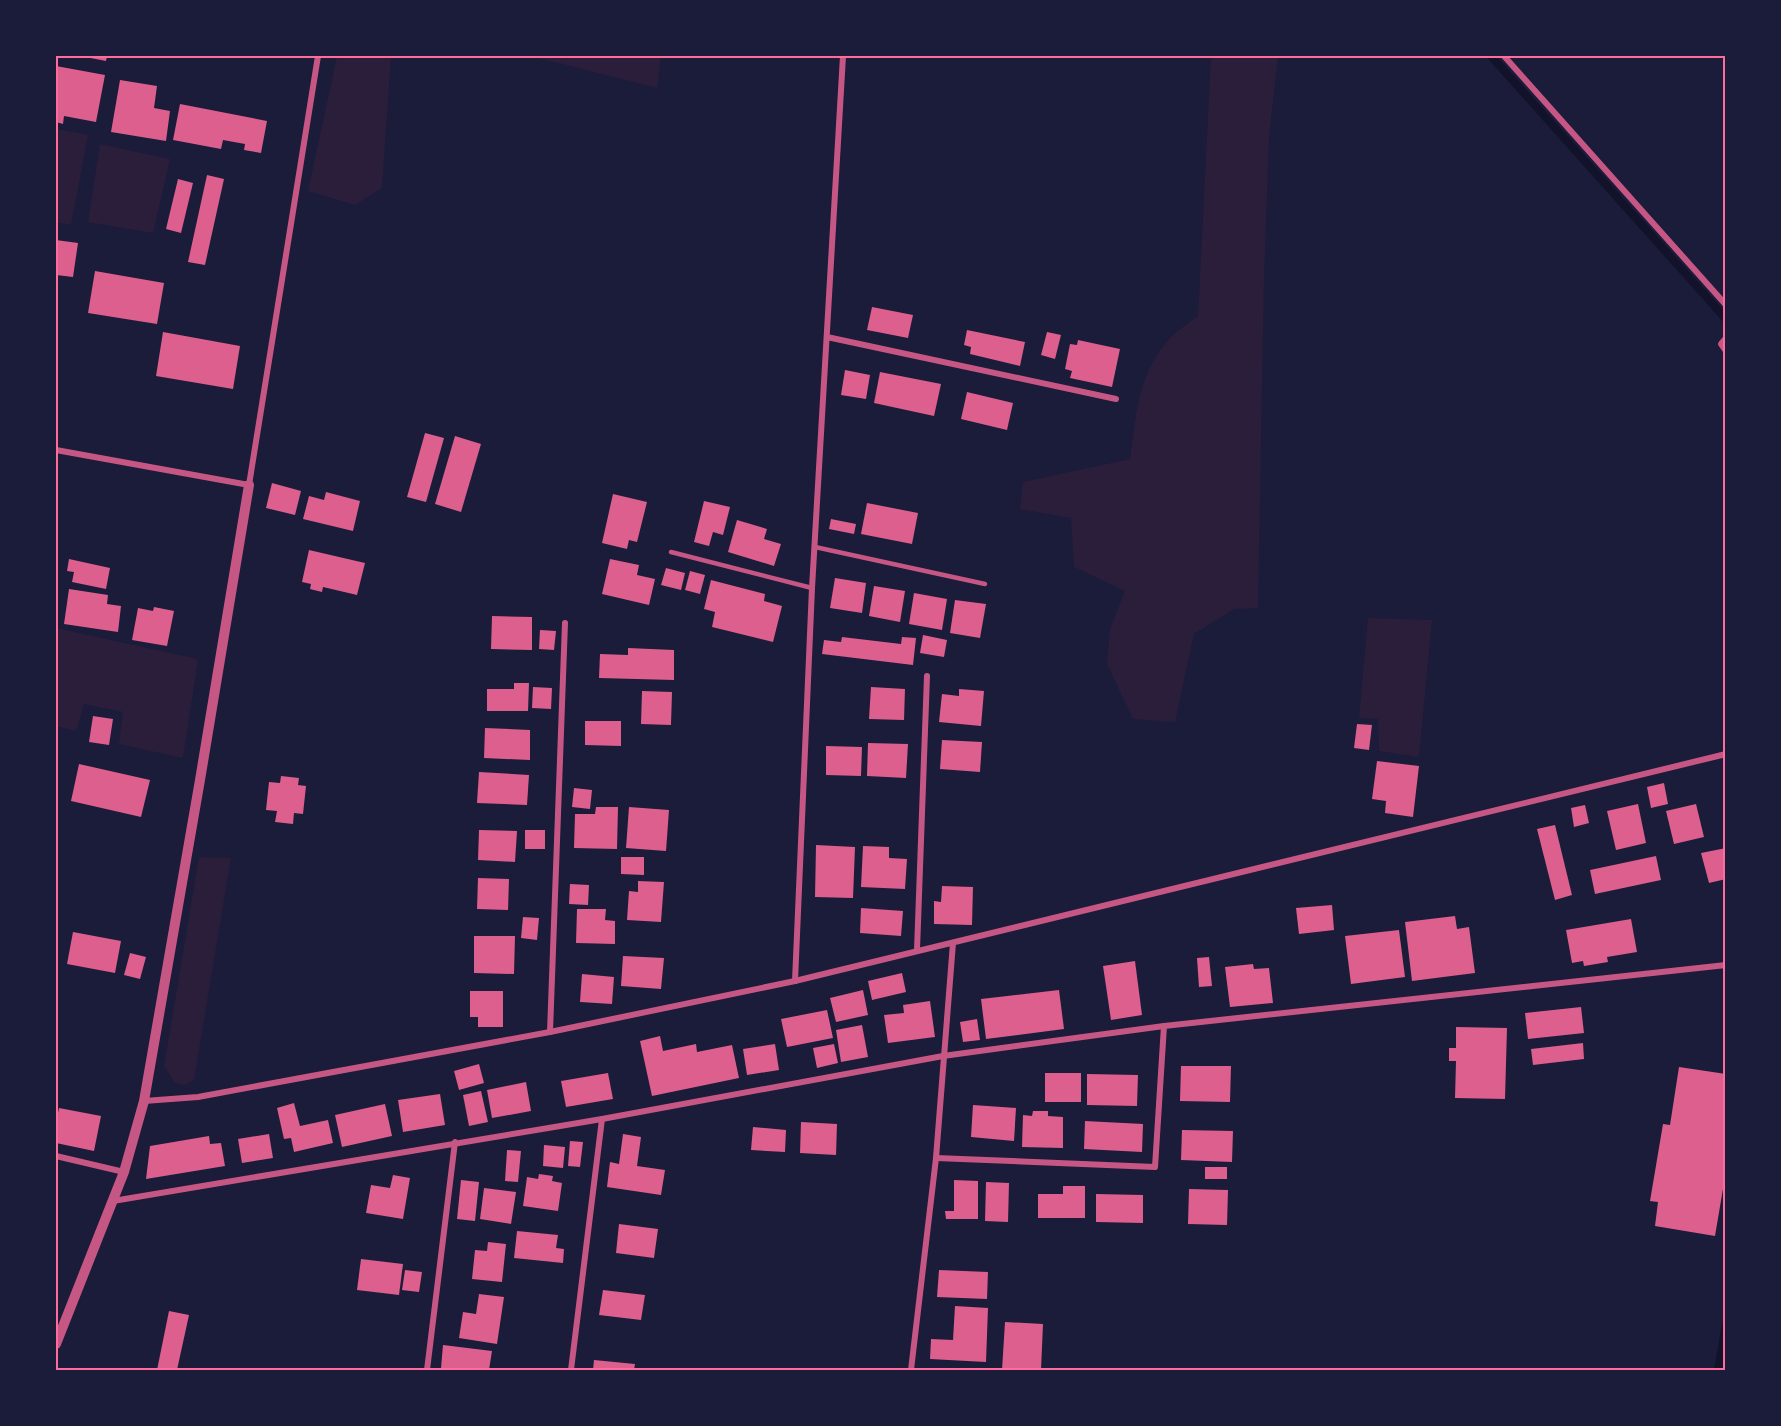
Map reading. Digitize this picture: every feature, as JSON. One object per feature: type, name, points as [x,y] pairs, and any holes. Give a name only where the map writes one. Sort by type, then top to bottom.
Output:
[{"type":"street","points":[[56,1344],[124,1173],[144,1101],[249,485],[318,56]]},
{"type":"street","points":[[795,981],[815,547],[843,56]]},
{"type":"street","points":[[1504,56],[1725,304]]},
{"type":"street","points":[[827,337],[1116,399]]},
{"type":"street","points":[[1725,338],[1721,345],[1725,351]]},
{"type":"street","points":[[56,450],[249,485]]},
{"type":"street","points":[[550,1032],[565,623]]},
{"type":"street","points":[[917,950],[927,676]]},
{"type":"street","points":[[144,1101],[198,1097],[550,1032],[795,981],[1725,754]]},
{"type":"street","points":[[910,1371],[936,1158],[953,943]]},
{"type":"street","points":[[113,1201],[602,1119],[943,1056],[1164,1026],[1725,965]]},
{"type":"street","points":[[936,1158],[1155,1167],[1164,1026]]},
{"type":"street","points":[[571,1371],[602,1119]]},
{"type":"street","points":[[427,1371],[454,1142]]},
{"type":"street","points":[[56,1156],[124,1173]]},
{"type":"lane","points":[[815,547],[985,584]]},
{"type":"lane","points":[[671,552],[813,588]]},
{"type":"shaded area","points":[[337,56],[391,56],[382,188],[355,205],[308,191]]},
{"type":"shaded area","points":[[531,56],[661,56],[657,88]]},
{"type":"shaded area","points":[[1211,56],[1278,56],[1269,137],[1258,608],[1234,609],[1194,634],[1175,722],[1133,719],[1107,664],[1110,629],[1125,591],[1074,567],[1071,518],[1020,509],[1023,482],[1130,459],[1140,394],[1152,364],[1172,336],[1198,316]]},
{"type":"shaded area","points":[[56,129],[88,135],[71,225],[56,222]]},
{"type":"shaded area","points":[[100,144],[170,159],[153,233],[88,222]]},
{"type":"shaded area","points":[[1368,618],[1432,620],[1419,757],[1379,751],[1378,719],[1359,718]]},
{"type":"shaded area","points":[[56,628],[198,659],[183,758],[119,744],[123,712],[84,704],[76,731],[56,726]]},
{"type":"shaded area","points":[[199,857],[231,858],[194,1080],[185,1085],[175,1083],[164,1066]]},
{"type":"building","points":[[80,56],[107,56],[106,61]]},
{"type":"building","points":[[56,66],[105,75],[96,122],[64,116],[63,124],[56,122]]},
{"type":"building","points":[[120,80],[157,86],[154,108],[170,111],[166,141],[111,132]]},
{"type":"building","points":[[180,104],[267,121],[261,153],[244,150],[245,144],[223,140],[221,149],[173,140]]},
{"type":"building","points":[[207,175],[224,179],[205,265],[188,262]]},
{"type":"building","points":[[178,179],[193,183],[181,233],[166,229]]},
{"type":"building","points":[[56,240],[78,243],[73,277],[56,275]]},
{"type":"building","points":[[95,271],[164,283],[157,324],[88,313]]},
{"type":"building","points":[[872,307],[913,315],[908,338],[867,330]]},
{"type":"building","points":[[967,330],[1025,342],[1020,366],[970,354],[971,347],[964,345]]},
{"type":"building","points":[[163,332],[240,346],[233,389],[156,376]]},
{"type":"building","points":[[1047,332],[1061,335],[1055,359],[1041,355]]},
{"type":"building","points":[[1078,340],[1120,349],[1112,387],[1070,378],[1072,371],[1065,369],[1070,344],[1077,345]]},
{"type":"building","points":[[845,370],[870,375],[866,399],[841,395]]},
{"type":"building","points":[[880,372],[941,384],[934,416],[874,403]]},
{"type":"building","points":[[967,392],[1013,403],[1007,430],[961,419]]},
{"type":"building","points":[[425,433],[444,438],[426,502],[407,497]]},
{"type":"building","points":[[455,436],[481,444],[461,512],[435,504]]},
{"type":"building","points":[[272,483],[301,491],[295,515],[266,508]]},
{"type":"building","points":[[326,492],[360,501],[353,531],[303,519],[309,496],[324,500]]},
{"type":"building","points":[[613,494],[647,502],[637,542],[629,540],[627,549],[602,543]]},
{"type":"building","points":[[704,501],[730,507],[723,535],[713,532],[709,546],[694,542]]},
{"type":"building","points":[[867,503],[918,513],[912,544],[861,534]]},
{"type":"building","points":[[831,519],[856,524],[854,534],[829,529]]},
{"type":"building","points":[[737,520],[767,529],[764,539],[781,544],[774,566],[728,552]]},
{"type":"building","points":[[309,550],[365,563],[357,595],[323,587],[322,592],[310,589],[311,584],[302,582]]},
{"type":"building","points":[[69,559],[110,568],[106,589],[72,582],[74,572],[67,571]]},
{"type":"building","points":[[610,559],[639,565],[637,575],[655,579],[649,605],[602,594]]},
{"type":"building","points":[[666,568],[685,573],[681,590],[661,585]]},
{"type":"building","points":[[690,571],[705,575],[700,594],[685,590]]},
{"type":"building","points":[[835,578],[866,583],[862,613],[830,608]]},
{"type":"building","points":[[711,580],[765,594],[764,601],[782,606],[773,642],[712,627],[715,612],[704,609]]},
{"type":"building","points":[[874,586],[905,591],[900,622],[869,616]]},
{"type":"building","points":[[69,589],[108,595],[107,604],[121,606],[118,632],[64,624]]},
{"type":"building","points":[[914,593],[947,599],[942,630],[909,624]]},
{"type":"building","points":[[955,600],[986,604],[980,638],[950,633]]},
{"type":"building","points":[[154,607],[174,611],[167,646],[132,640],[138,608],[153,611]]},
{"type":"building","points":[[492,616],[532,617],[532,650],[491,649]]},
{"type":"building","points":[[540,630],[556,631],[554,650],[539,649]]},
{"type":"building","points":[[923,635],[947,640],[944,657],[920,653]]},
{"type":"building","points":[[842,637],[901,644],[902,637],[916,638],[913,665],[822,654],[824,640],[841,642]]},
{"type":"building","points":[[628,648],[674,650],[674,680],[599,678],[600,654],[628,655]]},
{"type":"building","points":[[514,683],[529,683],[528,711],[487,711],[487,689],[514,689]]},
{"type":"building","points":[[533,687],[552,688],[551,709],[532,708]]},
{"type":"building","points":[[871,687],[905,689],[904,720],[869,719]]},
{"type":"building","points":[[959,689],[984,691],[981,726],[939,722],[942,694],[959,696]]},
{"type":"building","points":[[642,691],[672,692],[671,725],[641,724]]},
{"type":"building","points":[[93,716],[113,719],[109,745],[89,742]]},
{"type":"building","points":[[585,721],[621,721],[621,746],[585,745]]},
{"type":"building","points":[[1357,724],[1372,725],[1369,750],[1354,748]]},
{"type":"building","points":[[485,728],[530,730],[530,760],[484,758]]},
{"type":"building","points":[[942,740],[982,742],[980,772],[940,769]]},
{"type":"building","points":[[868,743],[908,744],[906,778],[867,776]]},
{"type":"building","points":[[826,746],[862,747],[861,776],[826,775]]},
{"type":"building","points":[[1377,761],[1419,766],[1413,817],[1385,813],[1386,801],[1372,799]]},
{"type":"building","points":[[79,764],[150,780],[141,817],[71,801]]},
{"type":"building","points":[[479,772],[529,775],[527,805],[477,803]]},
{"type":"building","points":[[281,776],[299,778],[298,785],[306,786],[303,814],[294,813],[293,824],[275,822],[277,811],[266,810],[269,782],[280,783]]},
{"type":"building","points":[[1664,783],[1668,804],[1651,808],[1647,787]]},
{"type":"building","points":[[574,788],[592,790],[590,809],[572,807]]},
{"type":"building","points":[[1638,804],[1646,843],[1616,850],[1607,811]]},
{"type":"building","points":[[1696,804],[1704,837],[1674,844],[1666,811]]},
{"type":"building","points":[[1585,805],[1589,823],[1574,827],[1571,808]]},
{"type":"building","points":[[596,807],[618,807],[617,849],[574,848],[575,814],[595,814]]},
{"type":"building","points":[[629,807],[669,810],[666,851],[626,848]]},
{"type":"building","points":[[1555,825],[1572,895],[1555,900],[1537,829]]},
{"type":"building","points":[[479,830],[517,831],[515,862],[478,860]]},
{"type":"building","points":[[525,830],[545,830],[545,849],[525,849]]},
{"type":"building","points":[[816,845],[855,847],[853,898],[815,897]]},
{"type":"building","points":[[863,846],[889,847],[889,858],[907,859],[905,889],[861,887]]},
{"type":"building","points":[[1726,848],[1726,879],[1709,883],[1701,853]]},
{"type":"building","points":[[1656,856],[1661,880],[1595,894],[1590,870]]},
{"type":"building","points":[[621,857],[644,857],[644,875],[621,874]]},
{"type":"building","points":[[478,878],[509,879],[508,910],[477,909]]},
{"type":"building","points":[[638,881],[664,882],[661,922],[627,920],[629,891],[638,892]]},
{"type":"building","points":[[570,884],[589,885],[588,905],[569,904]]},
{"type":"building","points":[[942,886],[973,887],[972,925],[934,924],[934,901],[941,902]]},
{"type":"building","points":[[1332,905],[1334,930],[1299,934],[1296,908]]},
{"type":"building","points":[[861,908],[903,911],[901,936],[860,933]]},
{"type":"building","points":[[577,909],[606,909],[605,920],[615,921],[615,944],[576,943]]},
{"type":"building","points":[[1455,916],[1457,929],[1469,927],[1475,973],[1412,981],[1405,922]]},
{"type":"building","points":[[523,917],[539,918],[537,940],[521,938]]},
{"type":"building","points":[[1631,919],[1637,952],[1607,957],[1608,962],[1584,966],[1583,961],[1572,963],[1566,930]]},
{"type":"building","points":[[1399,930],[1405,977],[1351,984],[1345,936]]},
{"type":"building","points":[[73,932],[121,941],[115,973],[67,964]]},
{"type":"building","points":[[474,936],[515,936],[514,974],[474,973]]},
{"type":"building","points":[[130,953],[146,957],[140,979],[124,975]]},
{"type":"building","points":[[623,956],[664,958],[661,989],[621,986]]},
{"type":"building","points":[[1209,957],[1212,986],[1199,987],[1197,958]]},
{"type":"building","points":[[1135,961],[1142,1015],[1111,1020],[1103,966]]},
{"type":"building","points":[[1253,964],[1254,969],[1269,968],[1273,1003],[1230,1007],[1225,967]]},
{"type":"building","points":[[902,973],[906,992],[872,1000],[868,981]]},
{"type":"building","points":[[582,974],[614,977],[612,1004],[580,1002]]},
{"type":"building","points":[[863,990],[868,1015],[836,1022],[830,998]]},
{"type":"building","points":[[1059,990],[1064,1029],[986,1039],[981,999]]},
{"type":"building","points":[[470,991],[503,991],[503,1027],[478,1027],[478,1017],[470,1017]]},
{"type":"building","points":[[930,1001],[935,1037],[888,1043],[884,1015],[904,1013],[903,1005]]},
{"type":"building","points":[[1581,1007],[1584,1033],[1528,1039],[1525,1013]]},
{"type":"building","points":[[827,1010],[833,1038],[787,1047],[781,1019]]},
{"type":"building","points":[[977,1019],[980,1040],[963,1042],[960,1022]]},
{"type":"building","points":[[862,1025],[868,1057],[841,1062],[836,1030]]},
{"type":"building","points":[[1456,1027],[1507,1028],[1505,1099],[1455,1098],[1456,1061],[1449,1061],[1449,1048],[1456,1048]]},
{"type":"building","points":[[660,1036],[663,1051],[696,1044],[697,1052],[732,1045],[739,1078],[652,1096],[640,1041]]},
{"type":"building","points":[[1583,1043],[1584,1059],[1533,1065],[1531,1049]]},
{"type":"building","points":[[775,1044],[779,1070],[747,1075],[743,1049]]},
{"type":"building","points":[[834,1044],[838,1063],[817,1068],[813,1048]]},
{"type":"building","points":[[479,1064],[484,1083],[459,1090],[454,1071]]},
{"type":"building","points":[[1181,1066],[1231,1066],[1230,1102],[1180,1101]]},
{"type":"building","points":[[1679,1067],[1726,1074],[1726,1171],[1715,1236],[1655,1226],[1658,1202],[1650,1201],[1663,1124],[1670,1125]]},
{"type":"building","points":[[608,1073],[613,1099],[566,1107],[561,1081]]},
{"type":"building","points":[[1045,1073],[1081,1073],[1081,1102],[1045,1102]]},
{"type":"building","points":[[1087,1074],[1138,1075],[1137,1106],[1087,1105]]},
{"type":"building","points":[[526,1082],[531,1111],[492,1118],[487,1090]]},
{"type":"building","points":[[481,1091],[488,1122],[469,1126],[463,1095]]},
{"type":"building","points":[[440,1094],[445,1125],[403,1132],[398,1100]]},
{"type":"building","points":[[294,1103],[300,1126],[328,1120],[333,1143],[294,1152],[291,1138],[284,1139],[277,1108]]},
{"type":"building","points":[[385,1104],[392,1136],[342,1147],[335,1115]]},
{"type":"building","points":[[973,1105],[1016,1108],[1014,1141],[971,1137]]},
{"type":"building","points":[[59,1108],[101,1116],[94,1151],[56,1143]]},
{"type":"building","points":[[1033,1111],[1048,1111],[1048,1116],[1063,1117],[1063,1148],[1022,1147],[1023,1115],[1032,1116]]},
{"type":"building","points":[[1085,1121],[1143,1124],[1142,1152],[1084,1149]]},
{"type":"building","points":[[801,1122],[837,1124],[836,1155],[800,1153]]},
{"type":"building","points":[[753,1127],[786,1130],[785,1152],[751,1150]]},
{"type":"building","points":[[1182,1130],[1233,1131],[1232,1162],[1181,1160]]},
{"type":"building","points":[[269,1134],[273,1158],[242,1163],[238,1139]]},
{"type":"building","points":[[623,1134],[641,1137],[637,1166],[665,1170],[661,1195],[607,1187],[610,1162],[619,1164]]},
{"type":"building","points":[[209,1136],[210,1144],[221,1143],[225,1166],[146,1179],[150,1146]]},
{"type":"building","points":[[570,1141],[583,1142],[580,1167],[568,1166]]},
{"type":"building","points":[[544,1145],[565,1147],[563,1168],[543,1166]]},
{"type":"building","points":[[507,1150],[521,1151],[518,1182],[505,1181]]},
{"type":"building","points":[[1205,1167],[1227,1167],[1227,1179],[1205,1179]]},
{"type":"building","points":[[539,1174],[553,1176],[552,1181],[562,1183],[558,1211],[523,1206],[527,1177],[538,1179]]},
{"type":"building","points":[[393,1175],[410,1178],[403,1219],[366,1213],[371,1185],[390,1188]]},
{"type":"building","points":[[461,1180],[479,1182],[475,1221],[457,1219]]},
{"type":"building","points":[[954,1180],[978,1181],[978,1219],[946,1219],[945,1211],[954,1211]]},
{"type":"building","points":[[986,1182],[1009,1183],[1008,1222],[985,1221]]},
{"type":"building","points":[[1063,1186],[1085,1186],[1085,1218],[1038,1218],[1038,1194],[1063,1194]]},
{"type":"building","points":[[484,1188],[516,1192],[511,1224],[480,1219]]},
{"type":"building","points":[[1189,1189],[1228,1190],[1227,1225],[1188,1224]]},
{"type":"building","points":[[1096,1194],[1143,1195],[1143,1223],[1096,1222]]},
{"type":"building","points":[[619,1224],[658,1229],[654,1258],[616,1253]]},
{"type":"building","points":[[517,1231],[558,1235],[556,1248],[564,1249],[563,1263],[514,1258]]},
{"type":"building","points":[[488,1242],[506,1244],[502,1282],[472,1279],[475,1250],[487,1251]]},
{"type":"building","points":[[361,1259],[403,1264],[399,1295],[357,1290]]},
{"type":"building","points":[[405,1270],[422,1272],[419,1292],[402,1290]]},
{"type":"building","points":[[939,1270],[988,1272],[987,1299],[937,1297]]},
{"type":"building","points":[[603,1290],[645,1295],[641,1320],[599,1315]]},
{"type":"building","points":[[479,1294],[504,1297],[497,1344],[459,1338],[463,1312],[476,1314]]},
{"type":"building","points":[[955,1306],[988,1308],[986,1362],[930,1359],[931,1339],[953,1340]]},
{"type":"building","points":[[169,1311],[189,1315],[177,1370],[157,1370]]},
{"type":"building","points":[[1005,1322],[1043,1324],[1041,1370],[1002,1370]]},
{"type":"building","points":[[443,1345],[492,1351],[489,1370],[441,1368]]},
{"type":"building","points":[[594,1360],[635,1364],[634,1370],[593,1370]]},
{"type":"waterway","points":[[1491,56],[1726,319]]},
{"type":"waterway","points":[[1718,1370],[1726,1324]]}]
